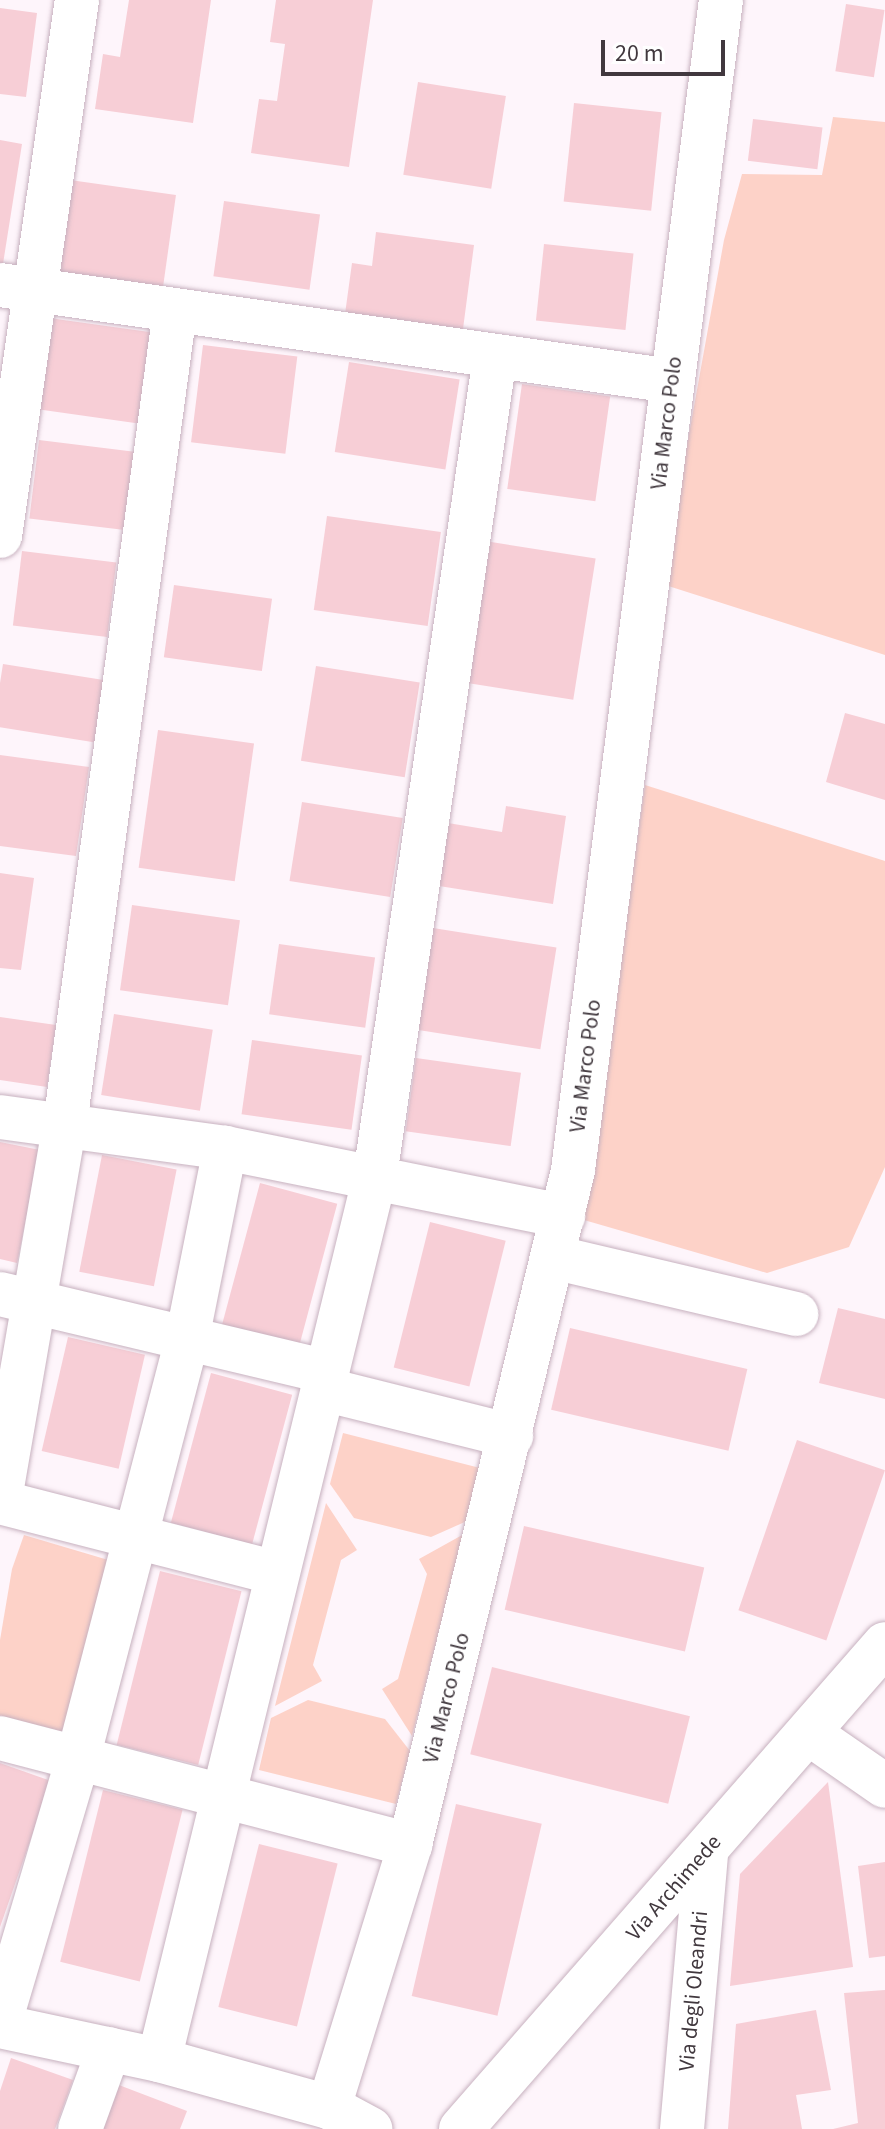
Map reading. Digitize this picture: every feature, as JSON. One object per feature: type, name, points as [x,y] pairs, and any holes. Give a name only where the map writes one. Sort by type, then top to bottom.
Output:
[{"type":"street","points":[[0,536],[17,287],[77,0]]},
{"type":"street","name":"Via Marco Polo","points":[[329,2107],[410,1845],[573,1170],[721,0]]},
{"type":"street","points":[[17,287],[672,381]]},
{"type":"street","points":[[175,310],[65,1124],[18,1297],[1,1490],[134,1536],[277,1573]]},
{"type":"street","points":[[159,2060],[375,1176],[495,356]]},
{"type":"street","points":[[0,1117],[225,1148],[375,1176],[796,1314]]},
{"type":"street","points":[[225,1148],[187,1339],[78,1758],[0,2024],[159,2060],[329,2107],[370,2129]]},
{"type":"street","points":[[18,1297],[187,1339],[511,1436]]},
{"type":"street","name":"Via Archimede","points":[[461,2129],[706,1853],[885,1644]]},
{"type":"street","points":[[810,1734],[885,1786]]},
{"type":"street","points":[[0,1738],[410,1845]]},
{"type":"street","name":"Via degli Oleandri","points":[[682,2129],[706,1853]]},
{"type":"street","points":[[80,2129],[109,2049]]},
{"type":"shaded area","points":[[833,117],[885,122],[885,655],[662,584],[724,240],[742,174],[822,175]]},
{"type":"shaded area","points":[[645,785],[885,861],[885,1167],[849,1247],[767,1273],[584,1220]]},
{"type":"shaded area","points":[[343,1433],[480,1468],[467,1521],[431,1537],[354,1518],[330,1484]]},
{"type":"shaded area","points":[[326,1503],[357,1550],[341,1560],[313,1665],[322,1681],[275,1706]]},
{"type":"shaded area","points":[[464,1534],[412,1736],[382,1689],[398,1679],[427,1574],[419,1559]]},
{"type":"shaded area","points":[[24,1535],[115,1562],[75,1740],[0,1723],[0,1640],[12,1569]]},
{"type":"shaded area","points":[[308,1700],[385,1719],[410,1751],[396,1804],[259,1770],[271,1718]]},
{"type":"building","points":[[129,0],[211,0],[193,123],[95,109],[103,54],[120,57]]},
{"type":"building","points":[[276,0],[373,0],[349,167],[251,153],[259,99],[277,101],[285,44],[270,42]]},
{"type":"building","points":[[846,4],[885,10],[874,77],[835,71]]},
{"type":"building","points":[[0,8],[37,13],[26,97],[0,94]]},
{"type":"building","points":[[418,82],[506,96],[491,189],[403,175]]},
{"type":"building","points":[[574,103],[662,112],[651,211],[564,201]]},
{"type":"building","points":[[753,119],[822,128],[817,169],[748,161]]},
{"type":"building","points":[[0,140],[22,144],[2,270],[0,270]]},
{"type":"building","points":[[70,180],[176,195],[163,288],[57,273]]},
{"type":"building","points":[[224,201],[320,214],[309,290],[213,276]]},
{"type":"building","points":[[376,232],[474,245],[463,329],[345,314],[352,263],[372,266]]},
{"type":"building","points":[[544,244],[634,253],[625,330],[536,321]]},
{"type":"building","points":[[49,318],[153,333],[140,424],[36,409]]},
{"type":"building","points":[[203,345],[297,357],[285,454],[191,442]]},
{"type":"building","points":[[349,362],[460,380],[445,469],[335,452]]},
{"type":"building","points":[[522,384],[610,396],[595,501],[507,489]]},
{"type":"building","points":[[39,440],[134,452],[125,530],[29,518]]},
{"type":"building","points":[[327,516],[441,532],[428,626],[314,610]]},
{"type":"building","points":[[485,541],[596,559],[573,700],[463,682]]},
{"type":"building","points":[[22,551],[116,563],[107,637],[13,625]]},
{"type":"building","points":[[174,585],[272,599],[262,671],[164,657]]},
{"type":"building","points":[[3,664],[107,680],[97,743],[0,727]]},
{"type":"building","points":[[316,666],[420,682],[405,777],[301,761]]},
{"type":"building","points":[[845,713],[885,724],[885,800],[826,782]]},
{"type":"building","points":[[158,730],[254,743],[235,881],[139,868]]},
{"type":"building","points":[[0,755],[89,767],[76,856],[0,846]]},
{"type":"building","points":[[302,802],[403,818],[390,897],[289,881]]},
{"type":"building","points":[[506,806],[566,816],[553,904],[439,886],[448,823],[502,832]]},
{"type":"building","points":[[0,873],[34,878],[21,970],[0,968]]},
{"type":"building","points":[[132,905],[240,920],[228,1005],[120,990]]},
{"type":"building","points":[[433,928],[556,948],[540,1049],[417,1030]]},
{"type":"building","points":[[279,944],[375,957],[365,1028],[269,1014]]},
{"type":"building","points":[[114,1014],[213,1030],[200,1111],[101,1095]]},
{"type":"building","points":[[0,1017],[56,1025],[47,1087],[0,1080]]},
{"type":"building","points":[[252,1040],[362,1055],[351,1130],[242,1114]]},
{"type":"building","points":[[416,1058],[521,1073],[511,1146],[406,1131]]},
{"type":"building","points":[[0,1142],[40,1150],[17,1263],[0,1259]]},
{"type":"building","points":[[102,1155],[177,1170],[154,1286],[79,1272]]},
{"type":"building","points":[[260,1183],[337,1204],[299,1346],[222,1325]]},
{"type":"building","points":[[430,1222],[506,1241],[469,1386],[394,1368]]},
{"type":"building","points":[[838,1308],[885,1319],[885,1399],[819,1383]]},
{"type":"building","points":[[570,1328],[747,1369],[728,1451],[551,1410]]},
{"type":"building","points":[[68,1337],[145,1355],[119,1469],[42,1451]]},
{"type":"building","points":[[211,1373],[292,1395],[252,1544],[171,1523]]},
{"type":"building","points":[[797,1440],[885,1470],[826,1640],[738,1610]]},
{"type":"building","points":[[524,1526],[704,1568],[685,1651],[505,1610]]},
{"type":"building","points":[[160,1571],[242,1591],[198,1765],[117,1745]]},
{"type":"building","points":[[492,1667],[690,1716],[668,1804],[470,1754]]},
{"type":"building","points":[[0,1763],[51,1781],[0,1927]]},
{"type":"building","points":[[828,1782],[853,1967],[730,1986],[740,1874]]},
{"type":"building","points":[[103,1790],[183,1810],[140,1982],[60,1962]]},
{"type":"building","points":[[456,1804],[542,1824],[497,2016],[412,1996]]},
{"type":"building","points":[[259,1844],[338,1864],[297,2027],[218,2007]]},
{"type":"building","points":[[885,1862],[885,1956],[869,1958],[858,1866]]},
{"type":"building","points":[[885,1990],[885,2129],[833,2129],[858,2123],[844,1993]]},
{"type":"building","points":[[816,2010],[831,2090],[796,2095],[802,2129],[728,2129],[736,2024]]},
{"type":"building","points":[[11,2058],[73,2080],[55,2129],[0,2129],[0,2091]]},
{"type":"building","points":[[111,2082],[187,2111],[180,2129],[93,2129]]}]
